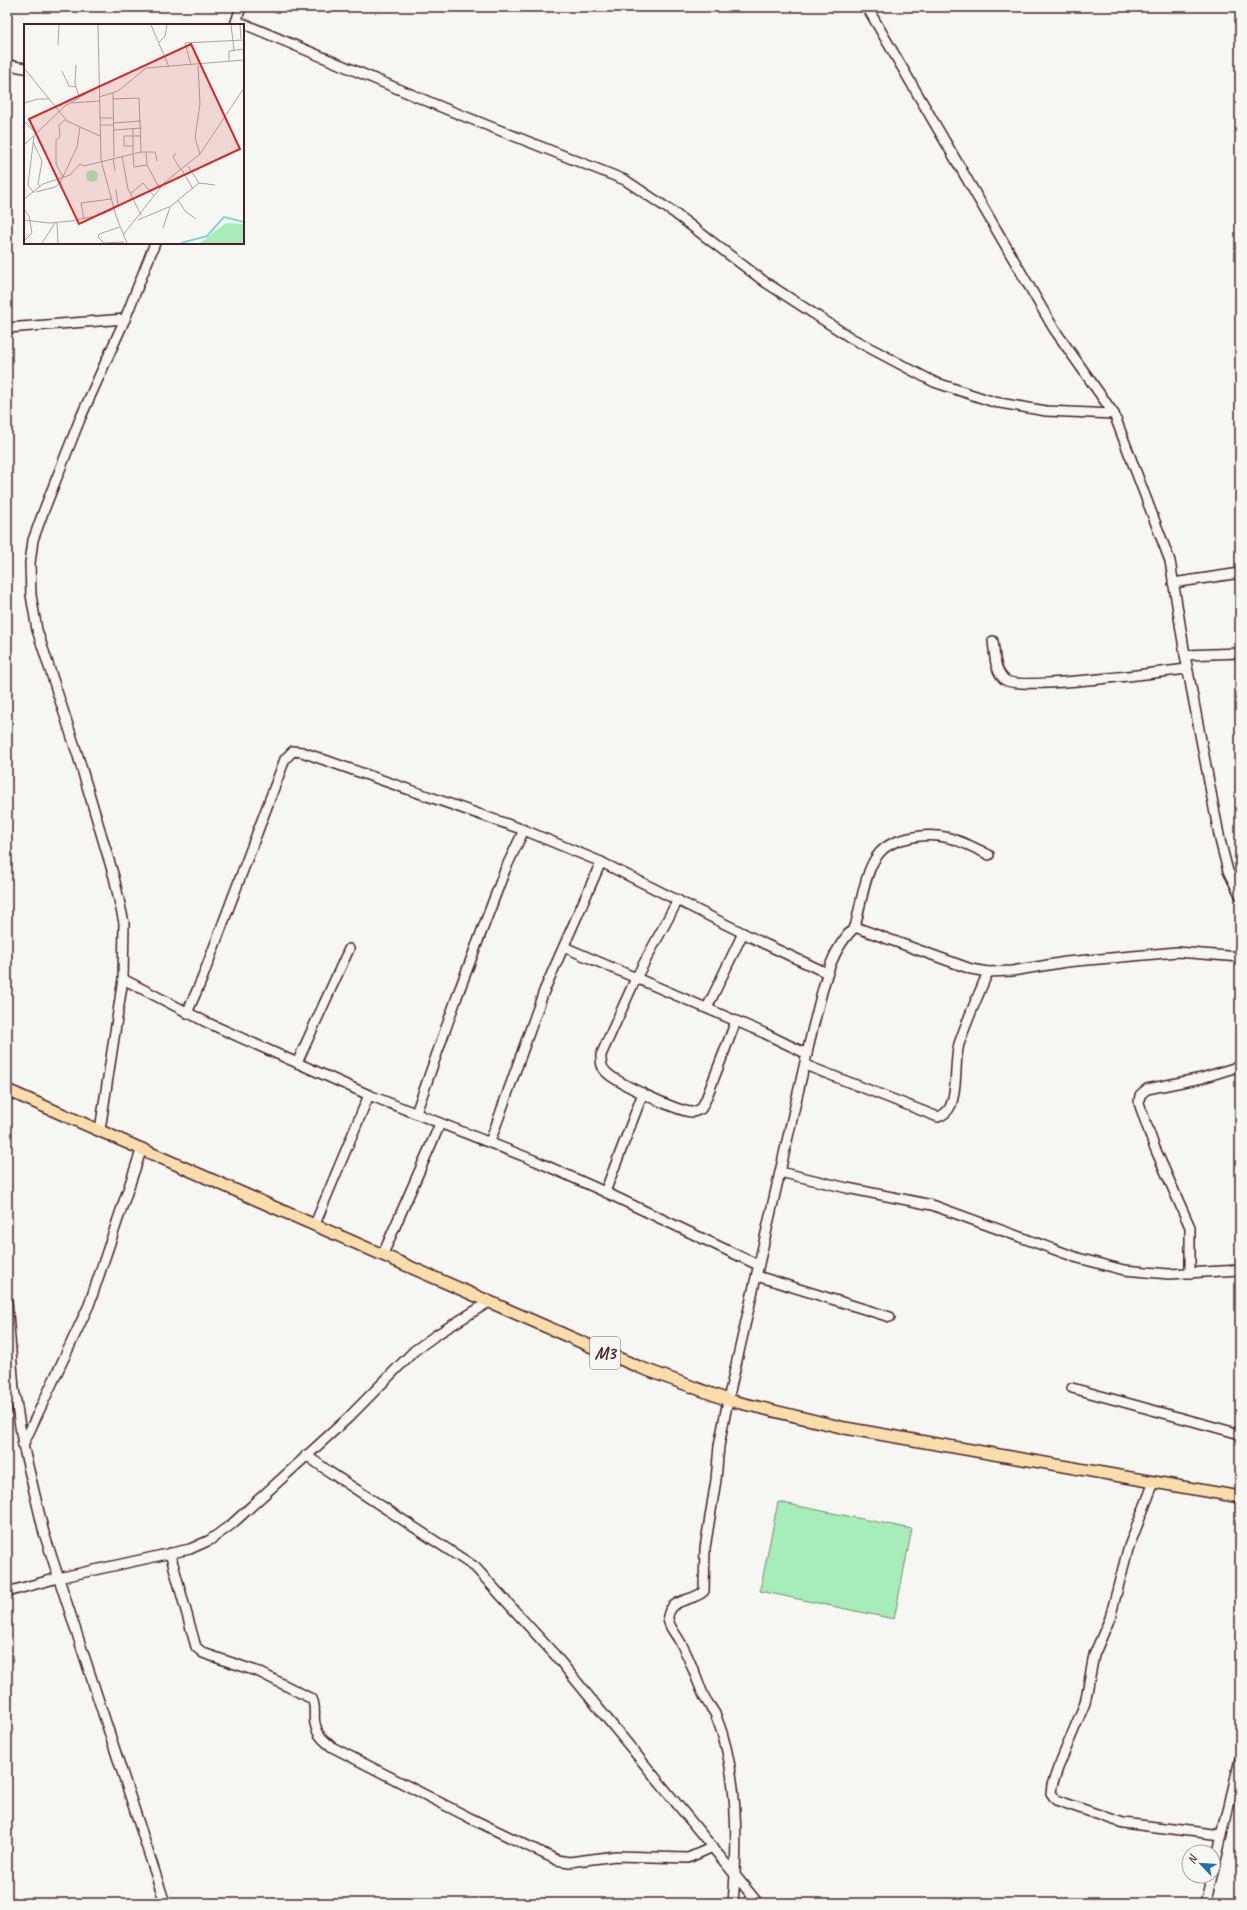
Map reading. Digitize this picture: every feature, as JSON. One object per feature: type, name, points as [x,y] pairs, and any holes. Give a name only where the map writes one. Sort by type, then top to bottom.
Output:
[{"type":"main road","name":"M3","points":[[7,1090],[639,1367],[728,1400],[845,1428],[1240,1497]]},
{"type":"street","points":[[236,23],[241,7]]},
{"type":"street","points":[[867,7],[1054,329],[1114,414],[1170,561],[1185,655],[1220,840],[1228,871],[1240,895]]},
{"type":"street","points":[[244,26],[625,180],[673,212],[765,282],[851,338],[934,382],[994,402],[1039,410],[1114,414]]},
{"type":"street","points":[[7,65],[24,68]]},
{"type":"street","points":[[100,1130],[123,979],[124,923],[120,900],[76,749],[37,630],[31,596],[30,563],[33,540],[44,510],[80,420],[125,319],[155,244]]},
{"type":"street","points":[[7,328],[125,319]]},
{"type":"street","points":[[1173,583],[1240,573]]},
{"type":"street","points":[[994,640],[998,672],[1007,681],[1020,684],[1060,682],[1188,669]]},
{"type":"street","points":[[1185,655],[1240,653]]},
{"type":"street","points":[[187,1013],[202,979],[285,759],[293,751],[310,755],[524,830],[601,862],[826,973]]},
{"type":"street","points":[[416,1113],[505,870],[524,830]]},
{"type":"street","points":[[733,1903],[736,1874],[734,1802],[726,1744],[715,1714],[704,1697],[691,1663],[672,1629],[668,1617],[675,1604],[704,1591],[706,1541],[716,1480],[719,1446],[728,1400],[757,1276],[792,1112],[805,1065],[826,973],[840,942],[855,927],[874,860],[882,849],[893,842],[917,835],[936,834],[967,844],[989,855]]},
{"type":"street","points":[[490,1142],[530,1027],[601,862]]},
{"type":"street","points":[[678,900],[636,978],[601,1055],[601,1065],[606,1073],[643,1093],[692,1112],[701,1109],[720,1066],[736,1021]]},
{"type":"street","points":[[855,927],[971,968],[988,972],[1012,971],[1066,962],[1177,952],[1240,957]]},
{"type":"street","points":[[707,1008],[743,933]]},
{"type":"street","points":[[564,946],[707,1008],[807,1054]]},
{"type":"street","points":[[297,1063],[349,949]]},
{"type":"street","points":[[805,1065],[938,1117],[943,1116],[948,1112],[951,1105],[957,1076],[960,1044],[988,972]]},
{"type":"street","points":[[123,979],[187,1013],[297,1063],[369,1095],[440,1124],[490,1142],[605,1192],[758,1266]]},
{"type":"street","points":[[1190,1273],[1190,1227],[1154,1146],[1139,1103],[1140,1095],[1147,1089],[1202,1078],[1240,1066]]},
{"type":"street","points":[[605,1192],[643,1093]]},
{"type":"street","points":[[314,1224],[369,1095]]},
{"type":"street","points":[[383,1254],[440,1124]]},
{"type":"street","points":[[24,1445],[89,1305],[142,1148]]},
{"type":"street","points":[[780,1172],[847,1188],[932,1205],[1078,1258],[1124,1270],[1169,1274],[1240,1270]]},
{"type":"street","points":[[757,1276],[890,1317]]},
{"type":"street","points":[[7,1301],[11,1372],[24,1445],[44,1533],[165,1903]]},
{"type":"street","points":[[7,1592],[58,1578],[190,1549],[210,1540],[232,1524],[348,1418],[414,1351],[436,1335],[489,1302]]},
{"type":"street","points":[[1072,1388],[1240,1434]]},
{"type":"street","points":[[306,1455],[331,1474],[475,1568],[560,1660],[712,1847],[736,1874],[758,1903]]},
{"type":"street","points":[[1154,1482],[1128,1549],[1110,1618],[1094,1656],[1085,1704],[1058,1768],[1051,1793],[1056,1800],[1123,1823],[1222,1835]]},
{"type":"street","points":[[170,1553],[196,1647],[203,1653],[259,1672],[312,1699],[315,1708],[315,1726],[320,1736],[332,1747],[470,1818],[557,1860],[569,1862],[616,1856],[688,1858],[712,1847]]},
{"type":"street","points":[[1220,1844],[1240,1759]]},
{"type":"street","points":[[1205,1903],[1210,1884]]},
{"type":"green space","points":[[778,1502],[912,1529],[894,1619],[760,1591]]}]
